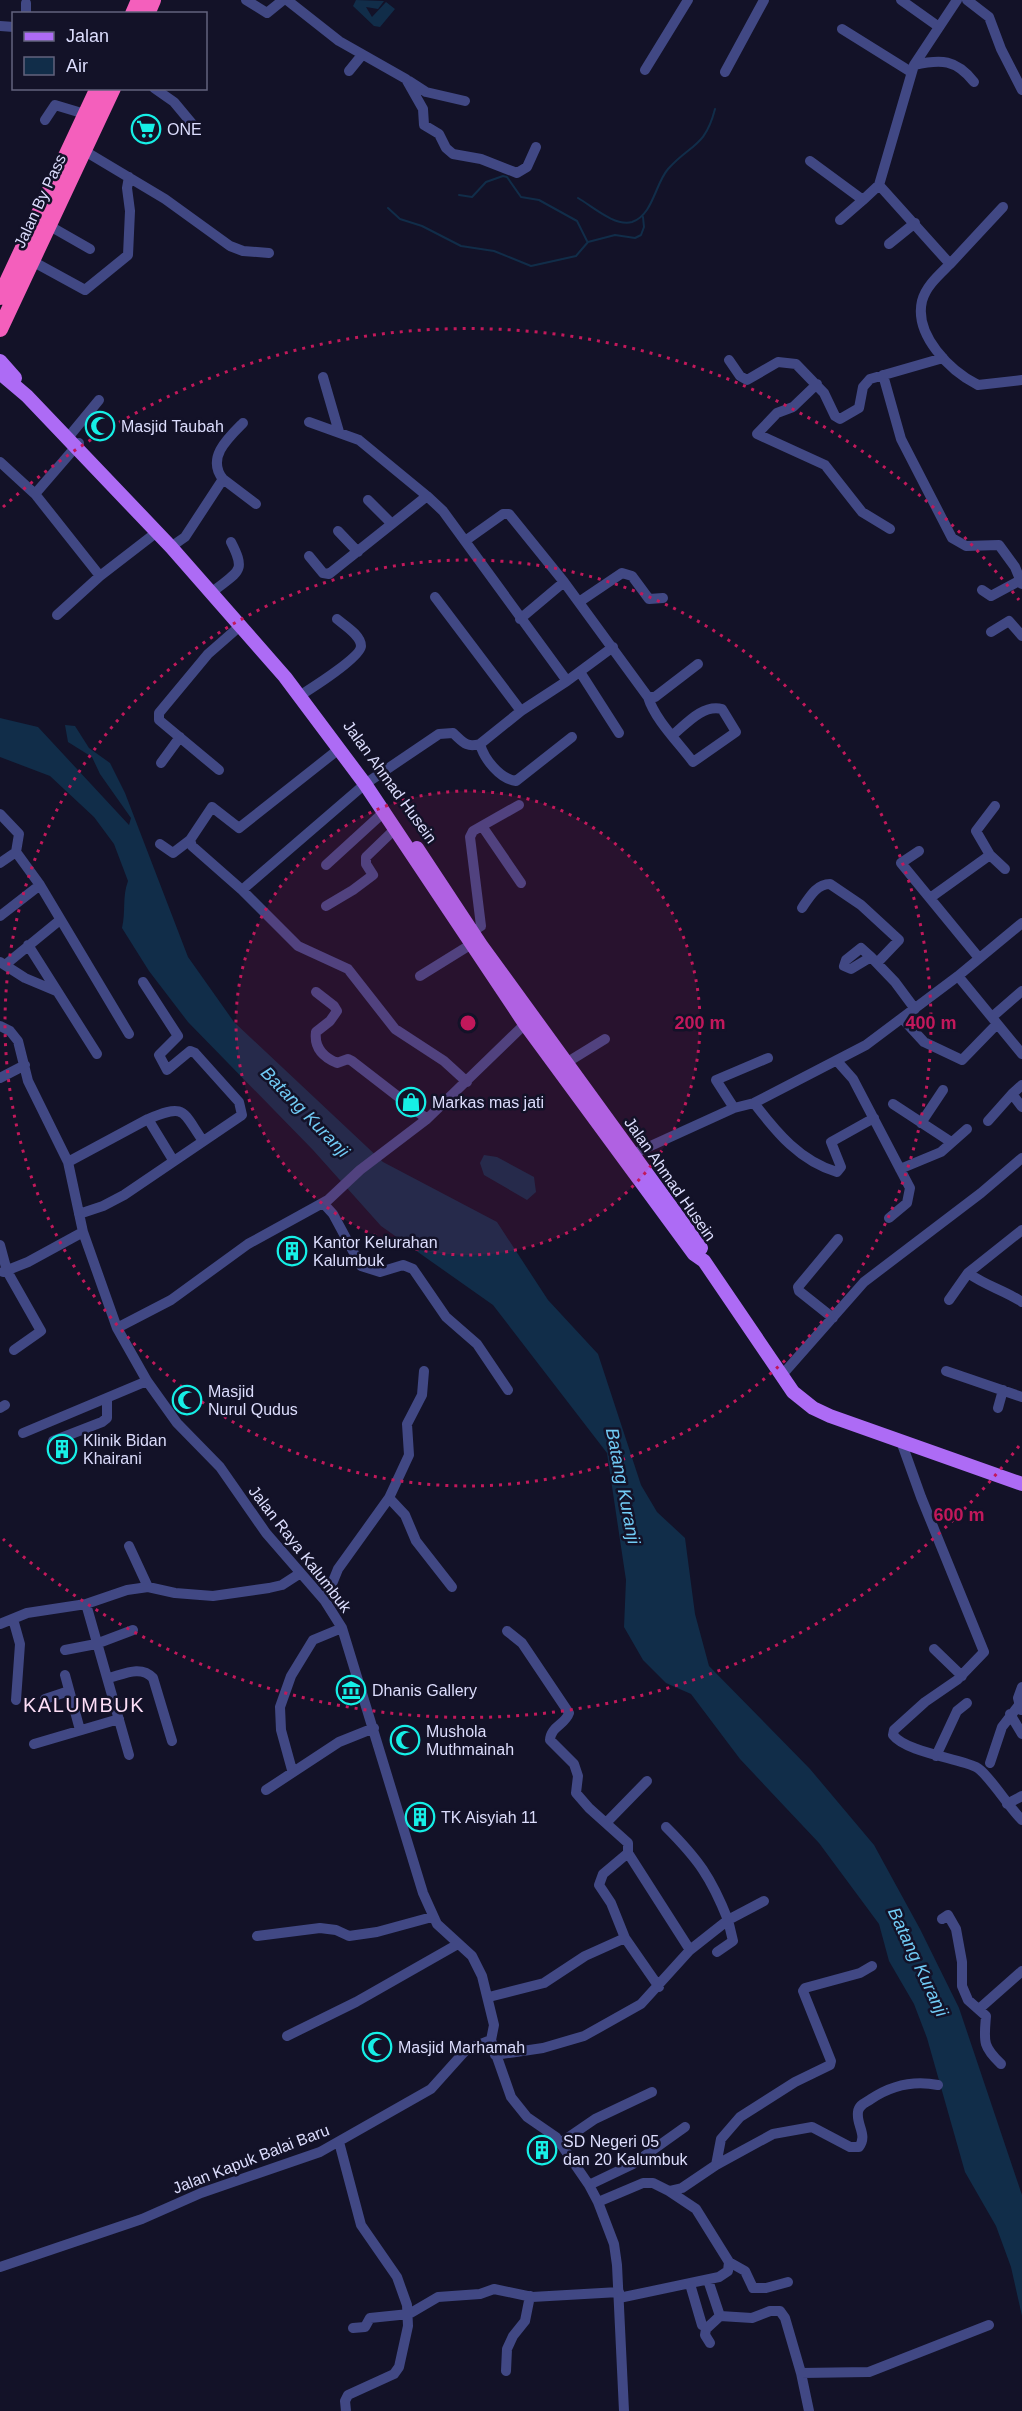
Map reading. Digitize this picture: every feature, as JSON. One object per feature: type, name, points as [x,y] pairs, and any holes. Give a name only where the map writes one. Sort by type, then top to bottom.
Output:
[{"type":"highway","points":[[0,297],[81,144],[86,114],[97,90]]},
{"type":"highway","name":"Jalan By Pass","points":[[0,329],[48,225],[81,144],[112,90]]},
{"type":"main road","name":"Jalan Ahmad Husein","points":[[0,361],[175,544],[285,667],[430,867],[525,1024],[567,1069],[633,1154],[701,1249],[704,1261],[793,1392],[813,1408],[902,1444],[1022,1484]]},
{"type":"main road","name":"Jalan Ahmad Husein","points":[[0,373],[75,441],[285,676],[367,783],[394,830],[567,1069],[694,1254],[704,1261]]},
{"type":"street","points":[[246,0],[267,13],[285,0],[362,55],[426,92],[465,101]]},
{"type":"street","points":[[645,70],[688,0]]},
{"type":"street","points":[[725,72],[764,0]]},
{"type":"street","points":[[901,0],[939,27]]},
{"type":"street","points":[[840,220],[879,185],[913,68],[957,0]]},
{"type":"street","points":[[967,0],[989,17],[1001,49],[1022,90]]},
{"type":"street","points":[[842,29],[913,68],[946,60],[959,66],[974,82]]},
{"type":"street","points":[[349,71],[362,55]]},
{"type":"street","points":[[406,79],[423,109],[424,125],[439,134],[446,148],[453,154],[481,159],[517,173],[527,167],[536,147]]},
{"type":"street","points":[[157,90],[174,102],[194,126]]},
{"type":"street","points":[[45,120],[55,105],[86,114]]},
{"type":"street","points":[[81,144],[230,246],[243,251],[269,253]]},
{"type":"street","points":[[810,161],[862,200]]},
{"type":"street","points":[[32,261],[85,290],[117,266],[128,255],[130,211],[126,185],[129,177]]},
{"type":"street","points":[[879,185],[950,264]]},
{"type":"street","points":[[1003,207],[926,291],[921,310],[928,338],[943,358],[978,385],[1022,380]]},
{"type":"street","points":[[889,244],[915,223]]},
{"type":"street","points":[[48,225],[90,249]]},
{"type":"street","points":[[729,360],[740,376],[747,380],[778,362],[786,361],[796,364],[817,384],[837,418],[842,419],[859,408],[865,384],[883,375],[943,358]]},
{"type":"street","points":[[883,375],[895,424],[952,538],[966,546],[999,545],[1015,567],[1021,583],[991,596],[982,590]]},
{"type":"street","points":[[323,377],[339,432]]},
{"type":"street","points":[[817,384],[793,407],[777,413],[758,435],[825,465],[862,512],[890,529]]},
{"type":"street","points":[[35,494],[75,441],[99,400]]},
{"type":"street","points":[[309,422],[365,444],[443,511],[567,681]]},
{"type":"street","points":[[243,423],[226,440],[218,453],[218,470],[223,479],[256,504]]},
{"type":"street","points":[[0,462],[35,494],[100,576]]},
{"type":"street","points":[[175,544],[185,537],[223,479]]},
{"type":"street","points":[[309,556],[327,575],[427,496]]},
{"type":"street","points":[[368,500],[392,524]]},
{"type":"street","points":[[465,541],[507,513],[564,582],[613,647],[648,697],[650,705],[693,762],[736,732],[722,709],[716,707],[704,710],[673,735]]},
{"type":"street","points":[[338,531],[358,552]]},
{"type":"street","points":[[57,615],[100,576],[157,532]]},
{"type":"street","points":[[216,589],[233,576],[239,567],[240,560],[231,542]]},
{"type":"street","points":[[579,602],[622,573],[635,578],[649,599],[663,598]]},
{"type":"street","points":[[520,619],[564,582]]},
{"type":"street","points":[[435,597],[521,711]]},
{"type":"street","points":[[304,693],[353,659],[360,651],[357,638],[337,619]]},
{"type":"street","points":[[991,632],[1009,621],[1022,636]]},
{"type":"street","points":[[219,770],[159,720],[159,713],[208,654],[240,626]]},
{"type":"street","points":[[242,890],[367,783],[451,733],[468,746],[480,744],[521,711],[613,647]]},
{"type":"street","points":[[648,697],[655,697],[698,664]]},
{"type":"street","points":[[580,672],[619,734]]},
{"type":"street","points":[[161,762],[180,737]]},
{"type":"street","points":[[480,744],[483,753],[494,766],[514,781],[572,737]]},
{"type":"street","points":[[160,844],[173,853],[190,840],[212,807],[239,828],[339,749]]},
{"type":"street","points":[[420,976],[472,938],[481,926],[470,837],[482,826],[519,805]]},
{"type":"street","points":[[995,806],[976,831],[990,855],[1005,869]]},
{"type":"street","points":[[326,865],[384,812]]},
{"type":"street","points":[[0,814],[19,834],[16,852],[40,885],[129,1034]]},
{"type":"street","points":[[482,826],[521,883]]},
{"type":"street","points":[[326,906],[373,875],[366,864],[366,857],[394,830]]},
{"type":"street","points":[[190,840],[192,846],[242,890],[297,946],[348,969],[395,1029],[444,1061],[467,1082]]},
{"type":"street","points":[[919,851],[901,863],[979,958]]},
{"type":"street","points":[[0,863],[16,852]]},
{"type":"street","points":[[930,898],[990,855]]},
{"type":"street","points":[[802,908],[813,892],[825,884],[830,884],[861,905],[899,940],[874,960],[906,994],[915,1009]]},
{"type":"street","points":[[0,916],[40,885]]},
{"type":"street","points":[[56,991],[3,963],[60,920]]},
{"type":"street","points":[[633,1154],[734,1108],[754,1103],[866,1045],[958,976],[1022,923]]},
{"type":"street","points":[[28,945],[97,1054]]},
{"type":"street","points":[[958,976],[1022,1054]]},
{"type":"street","points":[[79,1214],[124,1195],[242,1115],[242,1109],[209,1066],[190,1051],[178,1036],[143,982]]},
{"type":"street","points":[[902,1018],[924,1042],[962,1060],[1022,991]]},
{"type":"street","points":[[316,992],[337,1011],[330,1021],[316,1032],[315,1041],[318,1050],[336,1063],[348,1059],[352,1061],[427,1119]]},
{"type":"street","points":[[117,1328],[171,1300],[248,1244],[325,1202],[427,1119],[525,1024]]},
{"type":"street","name":"Jalan Raya Kalumbuk","points":[[0,1026],[14,1035],[31,1087],[68,1162],[82,1232],[117,1328],[147,1381],[177,1423],[220,1467],[266,1533],[299,1574],[326,1601],[342,1628],[432,1917],[472,1956],[489,1997],[494,2025],[491,2040],[511,2097],[527,2117],[556,2137],[589,2185],[614,2244],[619,2295],[624,2411]]},
{"type":"street","points":[[178,1036],[159,1055],[167,1070],[190,1051]]},
{"type":"street","points":[[567,1069],[605,1039]]},
{"type":"street","points":[[734,1108],[716,1080],[768,1058]]},
{"type":"street","points":[[837,1061],[853,1079],[910,1188],[909,1197],[903,1208],[888,1218]]},
{"type":"street","points":[[0,1078],[25,1065]]},
{"type":"street","points":[[988,1121],[1022,1085]]},
{"type":"street","points":[[921,1123],[943,1090]]},
{"type":"street","points":[[1012,1095],[1022,1107]]},
{"type":"street","points":[[754,1103],[774,1130],[815,1166],[837,1172],[841,1167],[831,1142],[874,1118]]},
{"type":"street","points":[[893,1104],[951,1142]]},
{"type":"street","points":[[68,1162],[171,1109],[177,1109],[183,1113],[203,1142]]},
{"type":"street","points":[[148,1119],[173,1161]]},
{"type":"street","points":[[900,1169],[941,1152],[967,1129]]},
{"type":"street","points":[[782,1375],[864,1282],[981,1193],[1022,1158]]},
{"type":"street","points":[[325,1202],[361,1266],[380,1272],[403,1265],[413,1269],[446,1317],[477,1344],[508,1390]]},
{"type":"street","points":[[949,1300],[968,1274],[1022,1230]]},
{"type":"street","points":[[3,1272],[28,1262],[82,1232]]},
{"type":"street","points":[[833,1318],[799,1291],[798,1287],[838,1239]]},
{"type":"street","points":[[0,1245],[3,1272],[41,1331],[14,1350]]},
{"type":"street","points":[[968,1274],[988,1287],[1003,1289],[1022,1302]]},
{"type":"street","points":[[326,1601],[338,1569],[389,1498],[409,1455],[407,1424],[422,1395],[424,1371]]},
{"type":"street","points":[[946,1371],[1022,1397]]},
{"type":"street","points":[[23,1433],[107,1400],[147,1381]]},
{"type":"street","points":[[998,1408],[1003,1390]]},
{"type":"street","points":[[53,1441],[102,1422],[107,1418],[107,1400]]},
{"type":"street","points":[[902,1444],[921,1497],[984,1649],[983,1655],[962,1676],[925,1702],[893,1732],[898,1740],[936,1756],[980,1769],[1022,1820]]},
{"type":"street","points":[[389,1498],[405,1515],[416,1541],[452,1587]]},
{"type":"street","points":[[129,1546],[148,1587]]},
{"type":"street","points":[[0,1624],[27,1613],[86,1604],[127,1590],[148,1587],[175,1593],[213,1596],[282,1585],[299,1574]]},
{"type":"street","points":[[86,1604],[96,1644],[109,1678],[129,1755]]},
{"type":"street","points":[[12,1619],[20,1644],[16,1700]]},
{"type":"street","points":[[292,1770],[281,1730],[280,1707],[291,1676],[313,1640],[342,1628]]},
{"type":"street","points":[[65,1650],[96,1644],[133,1630]]},
{"type":"street","points":[[507,1631],[522,1643],[569,1713],[566,1719],[552,1730],[550,1740],[574,1764],[578,1776],[576,1793],[628,1844],[628,1853],[690,1950]]},
{"type":"street","points":[[934,1649],[962,1676]]},
{"type":"street","points":[[109,1678],[141,1670],[147,1671],[153,1678],[172,1741]]},
{"type":"street","points":[[65,1675],[80,1730]]},
{"type":"street","points":[[990,1763],[1002,1727],[1010,1714],[1021,1708],[1018,1698],[1022,1688]]},
{"type":"street","points":[[45,1699],[69,1691]]},
{"type":"street","points":[[936,1756],[957,1711],[967,1703]]},
{"type":"street","points":[[1010,1714],[1022,1734]]},
{"type":"street","points":[[34,1744],[119,1719]]},
{"type":"street","points":[[266,1790],[292,1770],[347,1737],[374,1728]]},
{"type":"street","points":[[606,1823],[647,1782]]},
{"type":"street","points":[[1007,1804],[1022,1796]]},
{"type":"street","points":[[666,1827],[686,1844],[709,1877],[728,1920],[734,1941],[717,1952]]},
{"type":"street","points":[[628,1853],[603,1874],[599,1885],[611,1903],[625,1938],[659,1987]]},
{"type":"street","points":[[495,2055],[543,2048],[584,2036],[641,2004],[659,1987],[690,1950],[728,1920],[764,1901]]},
{"type":"street","points":[[942,1919],[948,1915],[956,1929],[962,1962],[963,1986],[968,2000],[986,2016],[984,2042],[988,2051],[1001,2064]]},
{"type":"street","points":[[257,1936],[320,1928],[336,1930],[349,1936],[377,1932],[432,1917]]},
{"type":"street","points":[[489,1997],[544,1983],[585,1956],[625,1938]]},
{"type":"street","points":[[287,2036],[356,2002],[458,1944]]},
{"type":"street","points":[[716,2165],[721,2139],[740,2117],[795,2082],[830,2065],[831,2061],[803,1991],[805,1988],[860,1973],[872,1966]]},
{"type":"street","points":[[979,2009],[1022,1971]]},
{"type":"street","name":"Jalan Kapuk Balai Baru","points":[[0,2267],[142,2218],[339,2142],[431,2089],[466,2050],[491,2040]]},
{"type":"street","points":[[669,2191],[682,2188],[716,2165],[772,2134],[812,2127],[850,2146],[858,2147],[863,2137],[858,2114],[861,2105],[885,2089],[920,2081],[938,2085]]},
{"type":"street","points":[[560,2143],[595,2119],[652,2092]]},
{"type":"street","points":[[589,2185],[633,2164],[685,2127]]},
{"type":"street","points":[[339,2142],[361,2225],[397,2277],[409,2314],[399,2367],[394,2374],[348,2395],[345,2401],[346,2411]]},
{"type":"street","points":[[598,2202],[643,2183],[653,2183],[696,2209],[729,2262],[745,2271],[753,2288],[788,2282]]},
{"type":"street","points":[[353,2328],[365,2327],[370,2318],[409,2314],[438,2297],[480,2294],[494,2289],[530,2296],[619,2295],[725,2275],[729,2262]]},
{"type":"street","points":[[708,2280],[720,2316]]},
{"type":"street","points":[[690,2283],[702,2325]]},
{"type":"street","points":[[506,2371],[507,2349],[513,2336],[525,2321],[530,2296]]},
{"type":"street","points":[[720,2316],[752,2318],[770,2311],[780,2311],[785,2318],[801,2373],[809,2411]]},
{"type":"street","points":[[710,2343],[705,2332],[720,2316]]},
{"type":"street","points":[[801,2373],[868,2372],[989,2325]]},
{"type":"water","points":[[356,0],[384,1],[378,9],[366,7],[372,17],[386,2],[395,9],[380,27],[374,26],[353,6]]},
{"type":"water","name":"Batang Kuranji","points":[[0,718],[38,727],[129,825],[131,818],[100,774],[92,757],[68,742],[65,725],[75,726],[89,748],[110,763],[125,793],[188,957],[234,1022],[383,1162],[497,1222],[548,1300],[598,1354],[641,1485],[657,1512],[685,1538],[695,1614],[709,1666],[810,1769],[874,1845],[920,1929],[959,2008],[1022,2195],[1022,2316],[1011,2267],[996,2226],[965,2172],[927,2038],[914,2004],[889,1961],[879,1924],[819,1843],[740,1759],[691,1694],[666,1683],[643,1660],[624,1627],[626,1580],[607,1453],[493,1305],[381,1226],[313,1150],[188,1022],[149,971],[122,928],[128,881],[114,844],[94,817],[50,776],[0,757]]},
{"type":"water","points":[[484,1155],[497,1157],[534,1177],[536,1192],[527,1200],[484,1175],[480,1163]]},
{"type":"waterway","points":[[578,198],[611,219],[625,223],[639,218],[645,213],[668,169],[702,139],[715,109]]},
{"type":"waterway","points":[[459,195],[472,197],[486,182],[503,176],[507,177],[521,197],[539,200],[577,221],[587,241]]},
{"type":"waterway","points":[[388,208],[400,219],[422,226],[461,246],[494,251],[531,266],[576,256],[588,242],[615,235],[635,238],[641,235],[644,227],[643,217]]},
{"type":"place","name":"ONE","points":[[146,129]]},
{"type":"place","name":"Masjid Taubah","points":[[100,426]]},
{"type":"place","name":"Markas mas jati","points":[[411,1102]]},
{"type":"place","name":"Kantor Kelurahan Kalumbuk","points":[[292,1251]]},
{"type":"place","name":"Masjid Nurul Qudus","points":[[187,1400]]},
{"type":"place","name":"Klinik Bidan Khairani","points":[[62,1449]]},
{"type":"place","name":"Dhanis Gallery","points":[[351,1690]]},
{"type":"place","name":"Mushola Muthmainah","points":[[405,1740]]},
{"type":"place","name":"TK Aisyiah 11","points":[[420,1817]]},
{"type":"place","name":"Masjid Marhamah","points":[[377,2047]]},
{"type":"place","name":"SD Negeri 05 dan 20 Kalumbuk","points":[[542,2150]]},
{"type":"district","name":"KALUMBUK","points":[[84,1705]]}]
